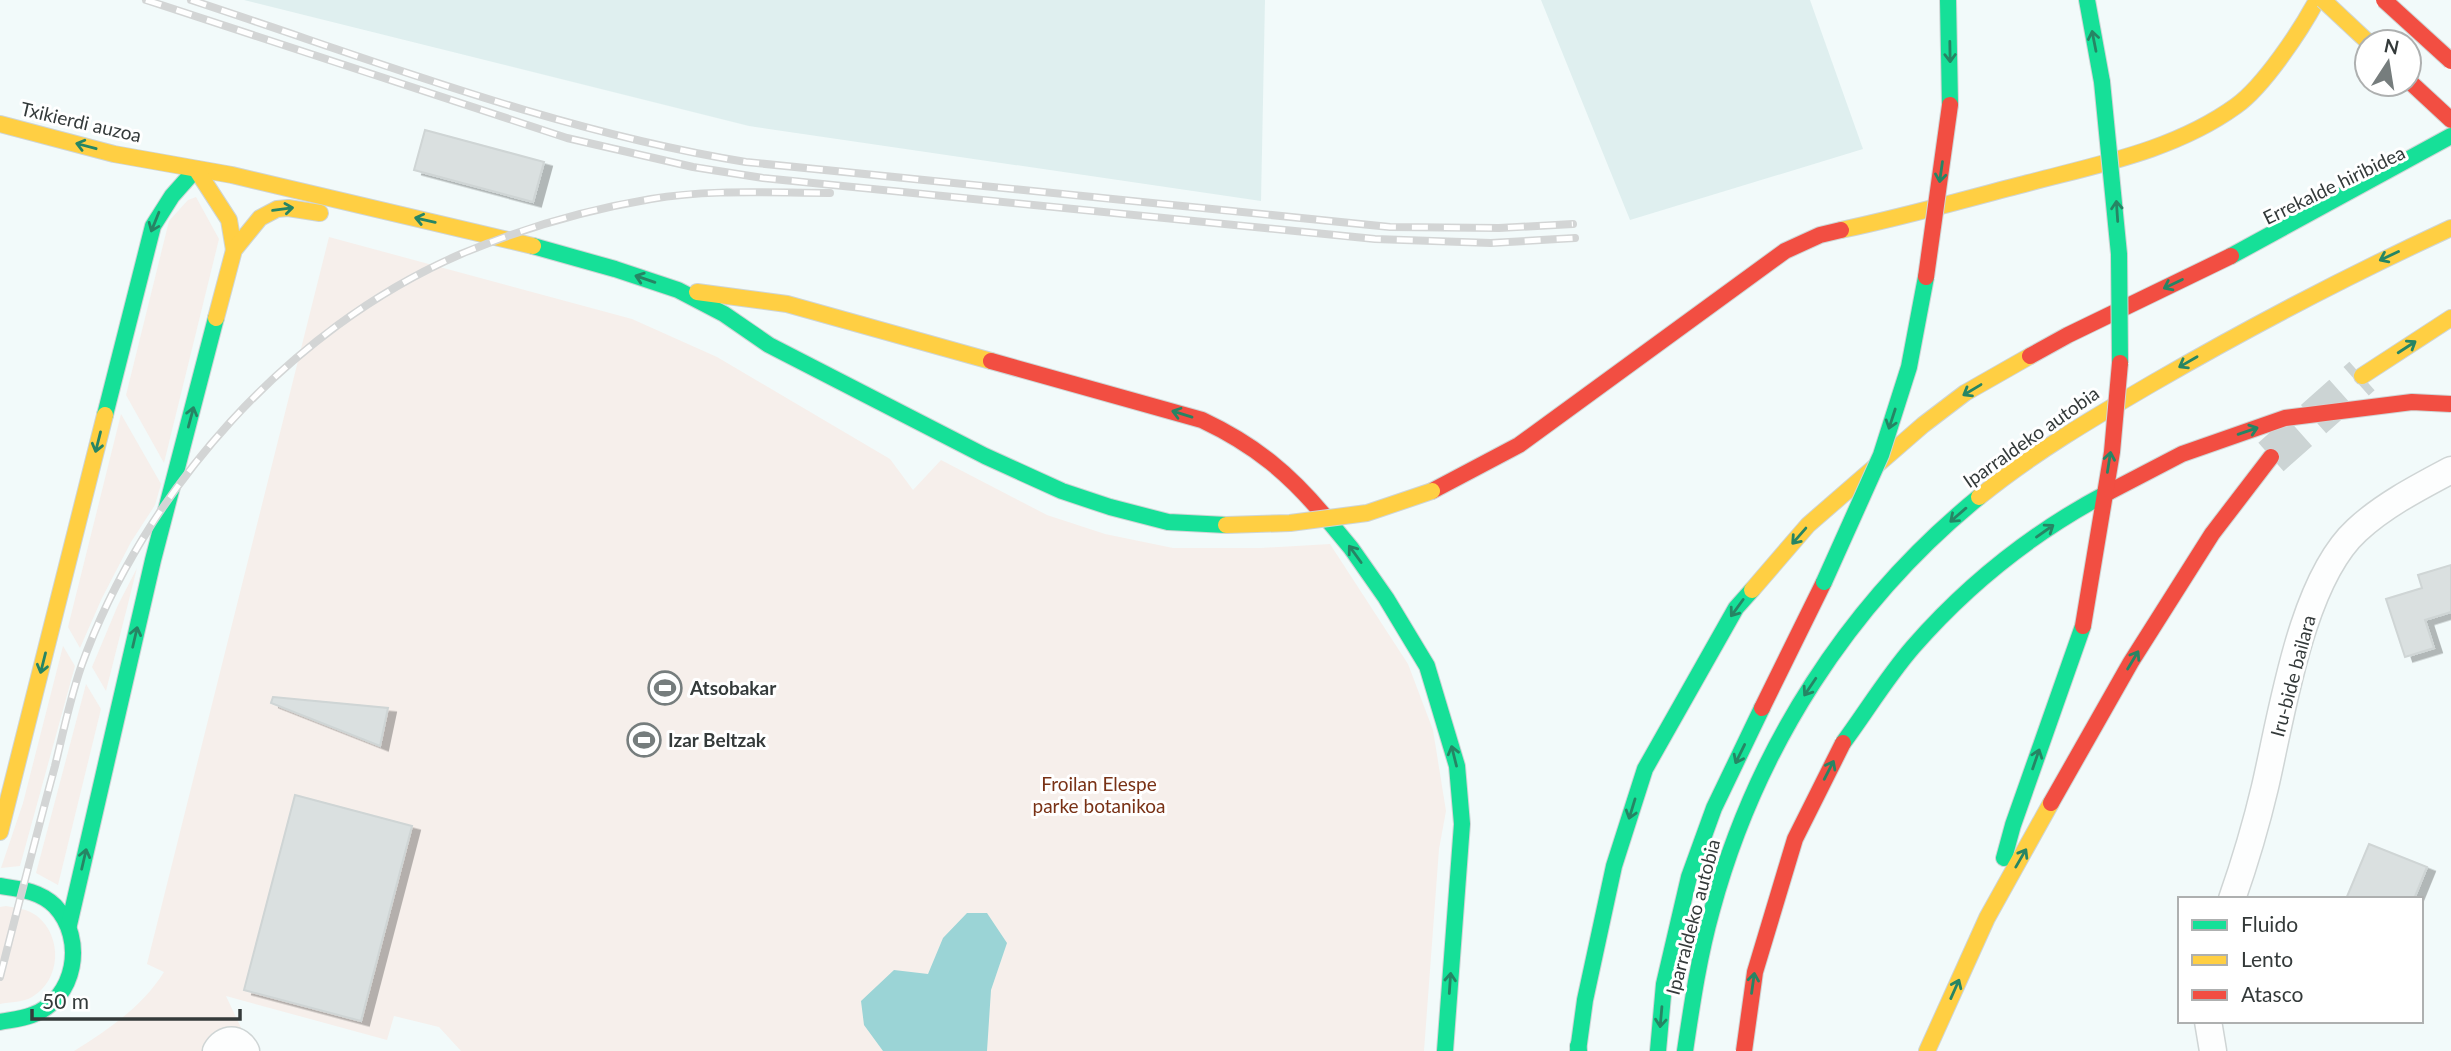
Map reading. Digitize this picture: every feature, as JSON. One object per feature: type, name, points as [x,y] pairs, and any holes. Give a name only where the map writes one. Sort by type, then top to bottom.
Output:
[{"type":"main road","points":[[1658,1051],[1664,984],[1689,877],[1714,808],[1824,582],[1881,454],[1909,368],[1927,270],[1950,104],[1948,0]]},
{"type":"main road","points":[[1987,918],[2013,825],[2082,626],[2115,426],[2121,314],[2117,211],[2102,82],[2087,0]]},
{"type":"main road","points":[[678,290],[724,314],[769,345],[973,450],[1062,491],[1110,507],[1168,522],[1226,525],[1290,523],[1367,513],[1432,491],[1520,445],[1785,251],[1820,235],[2134,155],[2191,134],[2239,104],[2302,28],[2317,0]]},
{"type":"main road","points":[[2323,0],[2353,28]]},
{"type":"main road","points":[[2384,0],[2451,61]]},
{"type":"main road","points":[[2423,94],[2451,120]]},
{"type":"main road","name":"Txikierdi auzoa","points":[[0,124],[114,154],[232,175],[491,235],[615,269],[678,290]]},
{"type":"main road","points":[[1578,1049],[1585,1000],[1614,866],[1644,769],[1736,608],[1808,525],[1923,425],[1965,393],[2068,335],[2234,254],[2451,136]]},
{"type":"main road","name":"Errekalde hiribidea","points":[[2234,254],[2314,222],[2451,151]]},
{"type":"main road","points":[[0,832],[153,226],[162,206],[196,169],[229,220],[234,250]]},
{"type":"main road","points":[[69,925],[153,560],[234,250],[253,222],[264,213],[290,207],[338,218]]},
{"type":"main road","name":"Iparraldeko autobia","points":[[1685,1051],[1701,954],[1741,822],[1771,757],[1806,692],[1881,591],[1930,539],[1992,486],[2072,430],[2274,314],[2382,258],[2451,228]]},
{"type":"main road","points":[[678,290],[786,304],[1191,417],[1230,433],[1267,457],[1301,487],[1365,568],[1427,666],[1457,766],[1462,824],[1445,1051]]},
{"type":"main road","points":[[2362,376],[2451,318]]},
{"type":"main road","points":[[715,328],[736,337],[769,345]]},
{"type":"main road","points":[[1744,1051],[1755,972],[1795,839],[1842,746],[1912,648],[1991,569],[2075,510],[2182,454],[2285,418],[2412,402],[2451,404]]},
{"type":"main road","points":[[1927,1051],[1987,918],[2131,662],[2212,534],[2271,457]]},
{"type":"main road","points":[[0,886],[16,886],[37,892],[56,906],[69,925],[74,948],[72,972],[62,993],[46,1010],[24,1020],[0,1022]]},
{"type":"street","name":"Iru-bide bailara","points":[[2233,897],[2250,848],[2296,650],[2330,565],[2356,531],[2412,491],[2451,470]]},
{"type":"street","points":[[2208,1023],[2213,1051]]},
{"type":"street","points":[[216,1051],[222,1042],[233,1040],[243,1044],[246,1051]]},
{"type":"shaded area","points":[[244,0],[1265,0],[1261,201],[749,126]]},
{"type":"shaded area","points":[[1541,0],[1810,0],[1863,149],[1630,220]]},
{"type":"green space","points":[[196,197],[219,239],[164,463],[126,395],[169,221],[188,200]]},
{"type":"green space","name":"Froilan Elespe parke botanikoa","points":[[329,237],[632,319],[717,357],[890,459],[913,490],[941,460],[1047,515],[1105,534],[1173,548],[1261,548],[1330,544],[1408,664],[1433,730],[1446,811],[1439,849],[1424,1051],[461,1051],[439,1027],[394,1016],[387,1040],[226,996],[252,1051],[74,1051],[135,1007],[164,972],[147,964]]},
{"type":"green space","points":[[121,414],[161,484],[155,505],[131,542],[80,648],[68,627]]},
{"type":"green space","points":[[137,568],[106,691],[92,667]]},
{"type":"green space","points":[[63,646],[75,666],[20,866],[1,868],[23,803]]},
{"type":"green space","points":[[86,684],[101,709],[58,885],[36,873]]},
{"type":"green space","points":[[6,906],[37,916],[51,935],[55,958],[49,980],[42,989],[29,999],[0,1004],[0,907]]},
{"type":"water","points":[[967,913],[987,913],[1007,943],[991,990],[987,1051],[883,1051],[864,1025],[861,1001],[894,970],[928,974],[943,938]]},
{"type":"building","points":[[425,130],[544,162],[533,202],[414,170]]},
{"type":"building","points":[[2451,565],[2451,612],[2425,620],[2434,648],[2405,657],[2386,599],[2422,588],[2418,575]]},
{"type":"building","points":[[273,697],[388,708],[380,746],[271,703]]},
{"type":"building","points":[[295,795],[412,826],[361,1021],[244,990]]},
{"type":"building","points":[[2369,844],[2427,867],[2415,897],[2347,897]]},
{"type":"tunnel","points":[[2271,457],[2362,376]]},
{"type":"railway","points":[[146,0],[567,138],[693,167],[763,178],[1375,239],[1491,243],[1575,238]]},
{"type":"railway","points":[[191,0],[535,113],[675,149],[746,162],[1390,227],[1499,228],[1573,224]]},
{"type":"railway","points":[[0,977],[73,691],[108,602],[143,539],[184,478],[230,422],[282,371],[338,325],[398,286],[461,254],[531,228],[578,214],[673,196],[740,192],[830,193]]},
{"type":"traffic: fast","points":[[1948,0],[1950,105]]},
{"type":"traffic: fast","points":[[2087,0],[2102,82]]},
{"type":"traffic: fast","points":[[2102,82],[2119,254],[2120,363]]},
{"type":"traffic: fast","points":[[2231,256],[2451,136]]},
{"type":"traffic: fast","points":[[105,415],[153,226],[172,196],[196,169]]},
{"type":"traffic: fast","points":[[533,246],[678,290],[724,314],[769,345],[985,456],[1062,491],[1168,522],[1226,525]]},
{"type":"traffic: fast","points":[[1824,582],[1881,455],[1909,367],[1926,277]]},
{"type":"traffic: fast","points":[[69,925],[153,560],[216,318]]},
{"type":"traffic: fast","points":[[1843,743],[1903,658],[1956,602],[2029,542],[2109,492]]},
{"type":"traffic: fast","points":[[1685,1051],[1693,998],[1712,910],[1731,850],[1754,792],[1782,736],[1813,682],[1889,583],[1932,539],[1979,497]]},
{"type":"traffic: fast","points":[[1327,519],[1386,598],[1427,666],[1457,766],[1462,824],[1445,1051]]},
{"type":"traffic: fast","points":[[1578,1051],[1585,1000],[1614,866],[1645,769],[1736,608],[1752,590]]},
{"type":"traffic: fast","points":[[2004,858],[2013,825],[2083,626]]},
{"type":"traffic: fast","points":[[1658,1051],[1664,984],[1689,877],[1714,808],[1762,708]]},
{"type":"traffic: fast","points":[[0,886],[36,894],[55,906],[65,920],[73,951],[72,967],[59,996],[32,1015],[0,1022]]},
{"type":"traffic: fast","points":[[1578,1046],[1579,1051]]},
{"type":"traffic: slow","points":[[1841,230],[2109,162],[2188,134],[2213,121],[2247,97],[2270,72],[2317,0]]},
{"type":"traffic: slow","points":[[2323,0],[2353,28]]},
{"type":"traffic: slow","points":[[0,124],[114,154],[232,175],[533,246]]},
{"type":"traffic: slow","points":[[196,169],[229,220],[234,250]]},
{"type":"traffic: slow","points":[[216,318],[234,250],[260,218],[277,209],[288,208],[320,213]]},
{"type":"traffic: slow","points":[[1979,497],[2064,437],[2189,362],[2337,283],[2451,228]]},
{"type":"traffic: slow","points":[[697,292],[787,304],[991,361]]},
{"type":"traffic: slow","points":[[2362,376],[2451,318]]},
{"type":"traffic: slow","points":[[1752,590],[1808,525],[1923,425],[1965,393],[2030,356]]},
{"type":"traffic: slow","points":[[0,832],[105,415]]},
{"type":"traffic: slow","points":[[1226,525],[1290,523],[1367,513],[1432,491]]},
{"type":"traffic: slow","points":[[1927,1051],[1987,918],[2051,803]]},
{"type":"traffic: jam","points":[[2384,0],[2451,61]]},
{"type":"traffic: jam","points":[[2423,94],[2451,120]]},
{"type":"traffic: jam","points":[[1926,277],[1950,105]]},
{"type":"traffic: jam","points":[[1432,491],[1519,445],[1785,251],[1820,235],[1841,230]]},
{"type":"traffic: jam","points":[[2030,356],[2231,256]]},
{"type":"traffic: jam","points":[[991,361],[1202,420],[1239,440],[1271,462],[1327,519]]},
{"type":"traffic: jam","points":[[2083,626],[2112,452],[2120,363]]},
{"type":"traffic: jam","points":[[2109,492],[2182,454],[2285,418],[2412,402],[2451,404]]},
{"type":"traffic: jam","points":[[2051,803],[2131,662],[2212,534],[2271,457]]},
{"type":"traffic: jam","points":[[1762,708],[1824,582]]},
{"type":"traffic: jam","points":[[1744,1051],[1755,972],[1795,839],[1843,743]]},
{"type":"place","name":"Atsobakar","points":[[665,688]]},
{"type":"place","name":"Izar Beltzak","points":[[644,740]]}]
